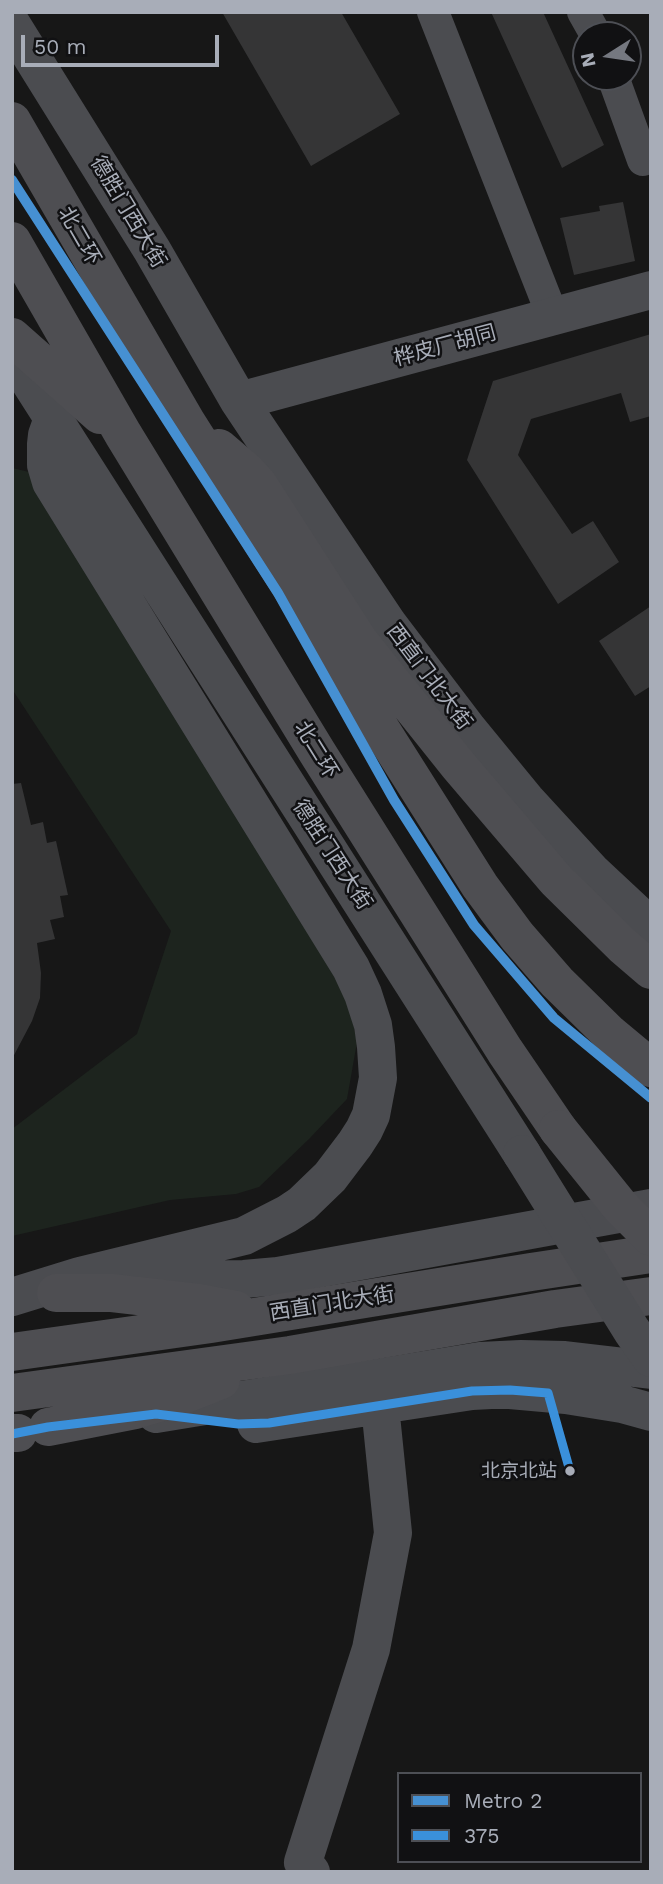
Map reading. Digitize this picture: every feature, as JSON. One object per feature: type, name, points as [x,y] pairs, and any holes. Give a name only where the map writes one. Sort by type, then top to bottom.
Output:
[{"type":"highway","name":"北二环","points":[[12,121],[187,423],[503,919],[570,996],[651,1068]]},
{"type":"highway","name":"北二环","points":[[12,241],[122,434],[505,1051],[558,1129],[620,1206],[651,1237]]},
{"type":"highway","points":[[12,337],[122,434]]},
{"type":"highway","points":[[187,423],[258,484],[359,641],[423,724],[525,845],[593,917],[651,970]]},
{"type":"highway","name":"西直门北大街","points":[[12,1352],[211,1324],[651,1254]]},
{"type":"highway","points":[[56,1293],[122,1294],[258,1313],[280,1312]]},
{"type":"highway","name":"西直门北大街","points":[[12,1393],[306,1352],[651,1296]]},
{"type":"highway","points":[[23,1432],[146,1407],[256,1366],[306,1352]]},
{"type":"street","points":[[433,12],[553,317]]},
{"type":"street","name":"德胜门西大街","points":[[12,25],[152,250],[239,401]]},
{"type":"street","points":[[618,91],[643,160]]},
{"type":"street","name":"桦皮厂胡同","points":[[239,401],[651,290]]},
{"type":"street","name":"德胜门西大街","points":[[12,354],[651,1358]]},
{"type":"street","name":"西直门北大街","points":[[239,401],[388,624],[461,720],[504,774],[578,857],[651,927]]},
{"type":"street","points":[[12,1297],[74,1278],[228,1241],[259,1230],[287,1214],[302,1204],[330,1177],[360,1137],[371,1115],[378,1070],[369,1009],[347,961],[51,482],[46,466],[46,454],[47,435],[53,418]]},
{"type":"street","points":[[12,1297],[56,1293],[115,1282],[278,1276],[651,1208]]},
{"type":"street","points":[[23,1432],[156,1414],[480,1361],[565,1360],[651,1370]]},
{"type":"street","points":[[156,1414],[256,1423],[472,1391],[510,1390],[598,1400],[651,1412]]},
{"type":"street","points":[[311,1872],[303,1862],[371,1649],[393,1533],[380,1406]]},
{"type":"shaded area","points":[[12,468],[38,474],[344,979],[357,1042],[347,1099],[259,1187],[236,1194],[170,1200],[12,1236],[12,1129],[137,1034],[171,931],[12,689]]},
{"type":"building","points":[[222,12],[341,12],[400,114],[311,166]]},
{"type":"building","points":[[491,12],[543,12],[572,75],[572,91],[579,91],[604,145],[562,168]]},
{"type":"building","points":[[623,202],[635,261],[574,275],[560,218],[600,211],[599,206]]},
{"type":"building","points":[[651,334],[651,416],[630,422],[621,393],[531,419],[518,455],[572,534],[593,521],[619,562],[558,604],[467,460],[493,381]]},
{"type":"building","points":[[651,606],[651,686],[635,696],[599,641]]},
{"type":"building","points":[[21,783],[31,825],[43,822],[47,843],[56,841],[68,895],[60,896],[64,917],[50,920],[55,939],[37,943],[41,973],[40,998],[32,1021],[12,1059],[12,784]]},
{"type":"metro line","name":"2","points":[[12,180],[278,593],[394,800],[474,925],[554,1018],[651,1098]]},
{"type":"transit line","name":"375","points":[[12,1434],[156,1414],[238,1424],[269,1423],[472,1391],[510,1390],[548,1393],[570,1471]]},
{"type":"place","name":"北京北站","points":[[570,1471]]}]
